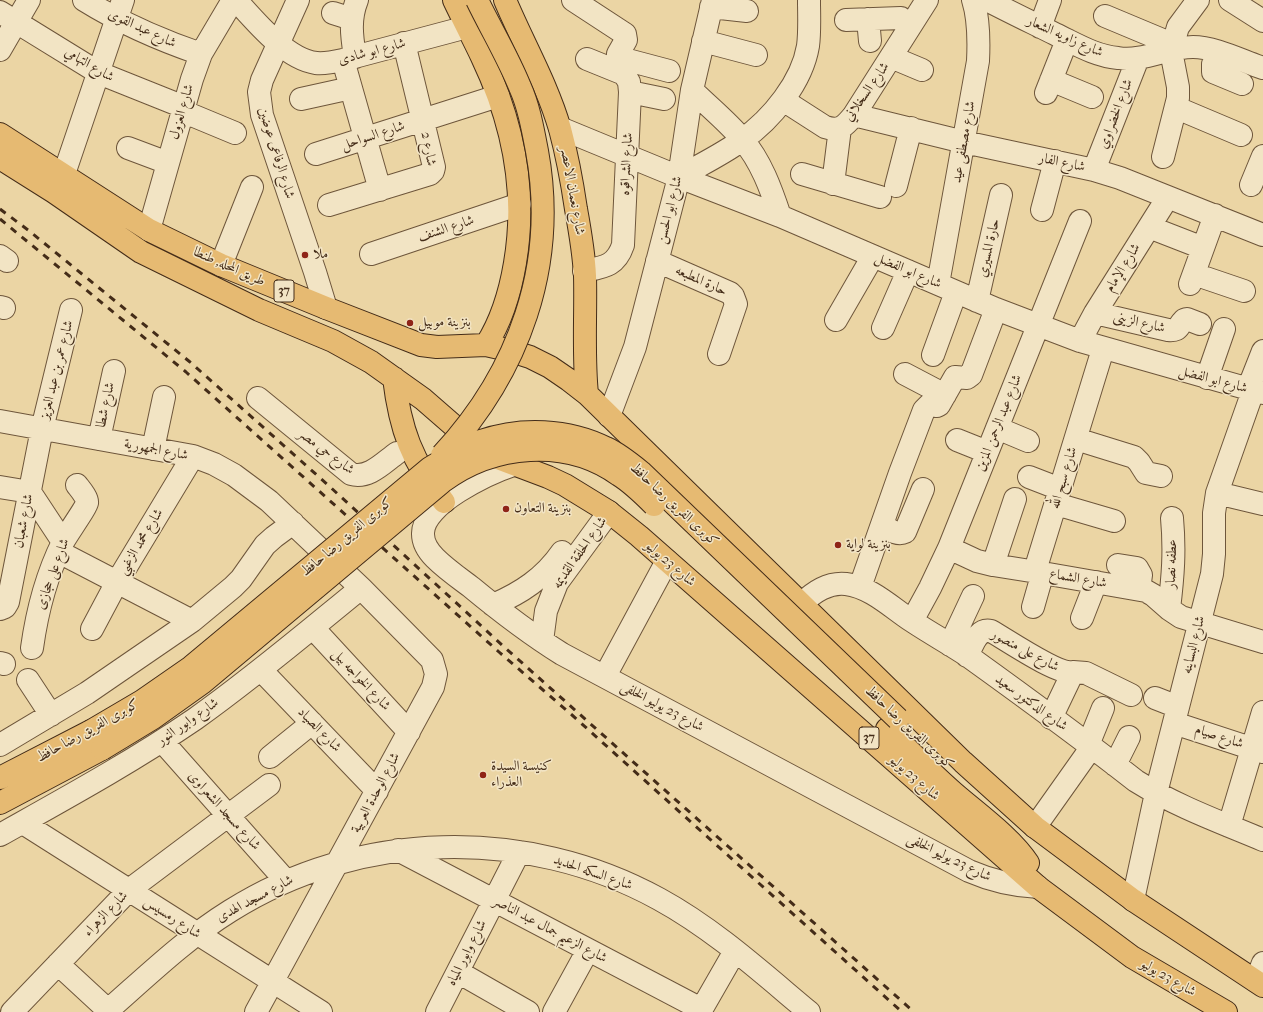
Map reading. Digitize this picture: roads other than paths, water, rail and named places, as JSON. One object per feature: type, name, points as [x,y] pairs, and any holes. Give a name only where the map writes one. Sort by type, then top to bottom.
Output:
[{"type":"main road","points":[[454,0],[483,57],[498,96],[507,123],[518,176],[520,204],[519,238],[508,296],[494,332],[486,346]]},
{"type":"main road","points":[[430,468],[455,441],[477,412],[512,353],[529,307],[535,283],[543,234],[544,209],[540,166],[534,132],[516,78],[477,0]]},
{"type":"main road","name":"شارع نعمان الاعصر","points":[[505,0],[532,57],[560,128],[571,176],[580,232],[584,271],[585,375],[587,394]]},
{"type":"main road","name":"طريق المحله, طنطا","points":[[0,134],[149,230],[221,264],[326,308],[421,345],[486,346],[508,350],[530,357],[550,367],[587,394]]},
{"type":"main road","name":"طريق المحله, طنطا","points":[[0,158],[54,192],[141,252],[259,310],[333,341],[371,362],[432,406],[477,446],[494,457],[513,465]]},
{"type":"main road","points":[[394,378],[401,423],[409,444],[418,465],[444,502]]},
{"type":"main road","name":"37","points":[[587,394],[773,574],[801,604],[963,762],[1035,827],[1133,900],[1261,977]]},
{"type":"main road","name":"كوبرى الفريق رضا حافظ","points":[[0,802],[96,740],[142,701],[191,667],[430,468],[481,441],[502,435],[523,432],[544,432],[565,434],[606,448],[641,472],[892,724],[949,789],[1016,847],[1030,866],[1038,887]]},
{"type":"main road","name":"كوبرى الفريق رضا حافظ","points":[[0,778],[153,718],[202,683],[453,474],[481,460],[500,454],[520,450],[541,449],[561,451],[581,456],[618,474],[634,486],[892,724],[973,788],[1016,832],[1029,841],[1044,846],[1060,847]]},
{"type":"main road","name":"شارع 23 يوليو","points":[[513,465],[548,477],[603,508],[639,536],[1038,887],[1132,957],[1226,1012]]},
{"type":"street","points":[[0,50],[8,16],[29,0]]},
{"type":"street","name":"شارع عبد القوى","points":[[84,0],[120,10],[158,38],[201,54]]},
{"type":"street","name":"شارع العزول","points":[[149,230],[183,109],[201,54],[233,0]]},
{"type":"street","name":"شارع ابو شادى","points":[[236,0],[264,29],[292,54],[308,61],[325,63],[349,59],[467,27]]},
{"type":"street","name":"شارع الرفاعى عوضين","points":[[298,0],[280,44],[262,80],[259,92],[261,109],[326,308]]},
{"type":"street","points":[[572,0],[625,34],[626,40],[618,54],[620,58],[668,71]]},
{"type":"street","points":[[679,177],[743,140],[769,116],[792,88],[802,68],[808,46],[809,0]]},
{"type":"street","name":"شارع السخلاني","points":[[783,100],[825,127],[832,129],[847,121],[860,90],[891,57],[901,19],[927,0]]},
{"type":"street","name":"شارع مصطفى عيد","points":[[933,355],[947,288],[964,142],[978,61],[979,44],[973,0]]},
{"type":"street","name":"شارع زاويه الشعار","points":[[987,0],[1101,56],[1120,59],[1138,58],[1171,48],[1207,48],[1263,68]]},
{"type":"street","points":[[1040,27],[1050,0]]},
{"type":"street","points":[[1163,157],[1177,108],[1178,98],[1178,87],[1171,48],[1178,27],[1198,0]]},
{"type":"street","points":[[1230,0],[1263,21]]},
{"type":"street","points":[[712,4],[747,12]]},
{"type":"street","name":"شارع ابو الحسن","points":[[609,416],[635,347],[679,177],[692,90],[712,4]]},
{"type":"street","points":[[64,174],[120,10]]},
{"type":"street","points":[[347,11],[351,34],[349,59],[351,88],[380,190]]},
{"type":"street","name":"شارع التهامي","points":[[8,16],[99,73],[234,132]]},
{"type":"street","points":[[1105,16],[1171,48]]},
{"type":"street","points":[[868,19],[870,41]]},
{"type":"street","points":[[846,20],[901,19]]},
{"type":"street","points":[[703,40],[756,54]]},
{"type":"street","points":[[1067,40],[1049,87],[1092,97]]},
{"type":"street","name":"شارع 2","points":[[329,205],[430,174],[433,171],[434,167],[404,43]]},
{"type":"street","points":[[1218,52],[1213,64],[1213,72],[1242,84]]},
{"type":"street","points":[[891,57],[922,70]]},
{"type":"street","name":"شارع الخضراوي","points":[[1094,170],[1138,58]]},
{"type":"street","name":"شارع الشراقوه","points":[[584,271],[601,268],[610,264],[616,259],[623,245],[630,92],[630,82],[624,74],[587,59]]},
{"type":"street","points":[[301,99],[351,88]]},
{"type":"street","points":[[692,90],[743,140],[757,161],[770,187],[780,216]]},
{"type":"street","points":[[630,92],[664,100]]},
{"type":"street","name":"شارع السواحل","points":[[316,154],[498,96]]},
{"type":"street","points":[[1177,108],[1241,135]]},
{"type":"street","points":[[833,184],[847,121]]},
{"type":"street","name":"شارع الفار","points":[[847,121],[911,128],[964,142],[1094,170],[1120,178],[1263,235]]},
{"type":"street","name":"شارع ابو الفضل","points":[[560,128],[679,177],[780,216],[987,305],[1080,341],[1103,349],[1255,391]]},
{"type":"street","points":[[802,174],[833,184],[888,192],[911,128]]},
{"type":"street","points":[[128,148],[168,163]]},
{"type":"street","points":[[1251,185],[1263,156]]},
{"type":"street","points":[[1042,210],[1055,161]]},
{"type":"street","points":[[221,264],[252,187]]},
{"type":"street","name":"حارة المسيري","points":[[945,395],[955,377],[967,378],[971,375],[987,305],[1001,196]]},
{"type":"street","name":"شارع الإمام","points":[[1080,341],[1095,313],[1168,197]]},
{"type":"street","name":"شارع الشنف","points":[[371,254],[520,204]]},
{"type":"street","points":[[1215,215],[1192,279],[1244,291]]},
{"type":"street","name":"شارع عبد الرحمن المزين","points":[[912,621],[949,548],[1080,221]]},
{"type":"street","points":[[1149,227],[1203,248]]},
{"type":"street","points":[[836,320],[873,256]]},
{"type":"street","name":"حارة المطبعه","points":[[657,261],[730,293],[733,296],[736,304],[718,354]]},
{"type":"street","points":[[883,328],[908,271]]},
{"type":"street","name":"شارع عمر بن عبد العزيز","points":[[42,429],[71,310]]},
{"type":"street","name":"شارع الزينى","points":[[1095,313],[1168,330],[1176,330],[1184,320],[1187,319],[1200,324]]},
{"type":"street","points":[[1207,378],[1224,329]]},
{"type":"street","name":"شارع سبح الله","points":[[1033,607],[1040,579],[1037,572],[1037,564],[1103,349]]},
{"type":"street","name":"شارع البساينه","points":[[1133,900],[1156,793],[1212,574],[1214,554],[1214,513],[1218,493],[1255,391],[1263,351]]},
{"type":"street","name":"شارع شطا","points":[[99,439],[114,371]]},
{"type":"street","points":[[860,587],[924,410],[929,405],[939,405],[945,395],[905,374]]},
{"type":"street","points":[[153,449],[164,397]]},
{"type":"street","name":"شارع حي مصر","points":[[258,398],[281,408],[351,474],[356,476],[368,474],[397,453]]},
{"type":"street","name":"شارع الجمهورية","points":[[0,421],[193,456],[214,464],[234,475],[269,501],[361,588]]},
{"type":"street","points":[[997,428],[1028,441]]},
{"type":"street","name":"شارع شعبان","points":[[0,609],[7,605],[8,559],[30,492],[42,429]]},
{"type":"street","points":[[1076,439],[1134,457],[1146,473],[1161,476]]},
{"type":"street","points":[[957,440],[987,452]]},
{"type":"street","name":"شارع محمد الزغبي","points":[[92,629],[117,582],[193,456]]},
{"type":"street","name":"شارع 23 يوليو الخلفى","points":[[513,465],[479,479],[454,494],[429,516],[424,525],[424,543],[435,558],[493,606],[542,641],[583,666],[605,676],[970,871],[996,881],[1038,887]]},
{"type":"street","points":[[1030,477],[1058,496],[1114,521]]},
{"type":"street","name":"شارع على حجازى","points":[[32,648],[35,623],[41,599],[61,547],[87,506],[87,500],[77,485]]},
{"type":"street","points":[[0,487],[30,492],[61,547],[117,582],[192,621]]},
{"type":"street","points":[[882,525],[897,533],[902,534],[906,532],[923,488]]},
{"type":"street","points":[[1218,493],[1263,504]]},
{"type":"street","points":[[993,565],[1015,499]]},
{"type":"street","name":"شارع الحلقة القديمه","points":[[493,606],[522,591],[545,574],[603,508]]},
{"type":"street","name":"شارع الحلقة القديمه","points":[[542,641],[546,610],[557,583],[603,508]]},
{"type":"street","name":"عطفه نصار","points":[[1168,609],[1173,579],[1174,548],[1172,518]]},
{"type":"street","points":[[0,745],[51,716],[122,670],[192,621],[233,587],[241,579],[265,545],[293,523]]},
{"type":"street","name":"شارع الشماع","points":[[949,548],[977,561],[993,565],[1139,589],[1153,595],[1168,609],[1181,617],[1263,642]]},
{"type":"street","points":[[605,676],[667,561]]},
{"type":"street","points":[[1118,565],[1137,568],[1141,575],[1139,589]]},
{"type":"street","points":[[1082,618],[1096,582]]},
{"type":"street","name":"شارع الدكتور سعيد","points":[[801,604],[814,592],[829,585],[846,584],[860,587],[958,650],[1136,781],[1156,793],[1263,840]]},
{"type":"street","name":"شارع وابور النور","points":[[0,835],[118,769],[202,714],[261,670],[361,588]]},
{"type":"street","name":"شارع الوحدة العربية","points":[[256,1012],[433,688],[435,681],[435,667],[432,660],[361,588]]},
{"type":"street","points":[[958,650],[973,596]]},
{"type":"street","name":"شارع الخواجه بيل","points":[[313,628],[409,732]]},
{"type":"street","name":"شارع على منصور","points":[[958,650],[982,631],[991,631],[1054,668],[1069,673],[1086,673],[1131,695]]},
{"type":"street","name":"شارع الصياد","points":[[261,670],[377,791]]},
{"type":"street","name":"شارع على منصور","points":[[1051,718],[1073,672]]},
{"type":"street","points":[[28,680],[51,716]]},
{"type":"street","name":"شارع صيام","points":[[1155,698],[1176,715],[1258,750]]},
{"type":"street","points":[[1035,827],[1090,746],[1103,708]]},
{"type":"street","points":[[1229,826],[1258,750],[1263,712]]},
{"type":"street","points":[[270,757],[312,723]]},
{"type":"street","points":[[1115,765],[1128,737]]},
{"type":"street","name":"شارع مسجد الشعراوى","points":[[162,741],[286,881]]},
{"type":"street","name":"شارع الزهراء","points":[[12,1012],[129,890],[269,785]]},
{"type":"street","name":"شارع رمسيس","points":[[23,823],[321,1012]]},
{"type":"street","name":"شارع السكه الحديد","points":[[338,862],[398,850],[459,847],[489,848],[519,852],[576,865],[632,885],[683,913],[735,951],[809,1012]]},
{"type":"street","name":"شارع الزعيم جمال عبد الناصر","points":[[398,850],[701,1011]]},
{"type":"street","name":"شارع وابور المياه","points":[[437,1012],[519,852]]},
{"type":"street","name":"شارع مسجد الهدى","points":[[108,1012],[197,934],[237,906],[286,881],[338,862]]},
{"type":"street","points":[[554,1012],[588,950]]},
{"type":"street","points":[[701,1011],[735,951]]},
{"type":"street","points":[[58,964],[108,1012]]},
{"type":"street","points":[[458,972],[528,1012]]},
{"type":"railway","points":[[0,209],[28,230],[190,362],[328,485],[502,645],[914,1012]]},
{"type":"railway","points":[[0,219],[186,372],[499,652],[572,715],[902,1012]]},
{"type":"place","name":"ملا","points":[[305,255]]},
{"type":"place","name":"بنزينة موبيل","points":[[410,323]]},
{"type":"place","name":"بنزينة التعاون","points":[[506,509]]},
{"type":"place","name":"بنزينة لواية","points":[[838,545]]},
{"type":"place","name":"كنيسة السيدة العذراء","points":[[483,775]]}]
